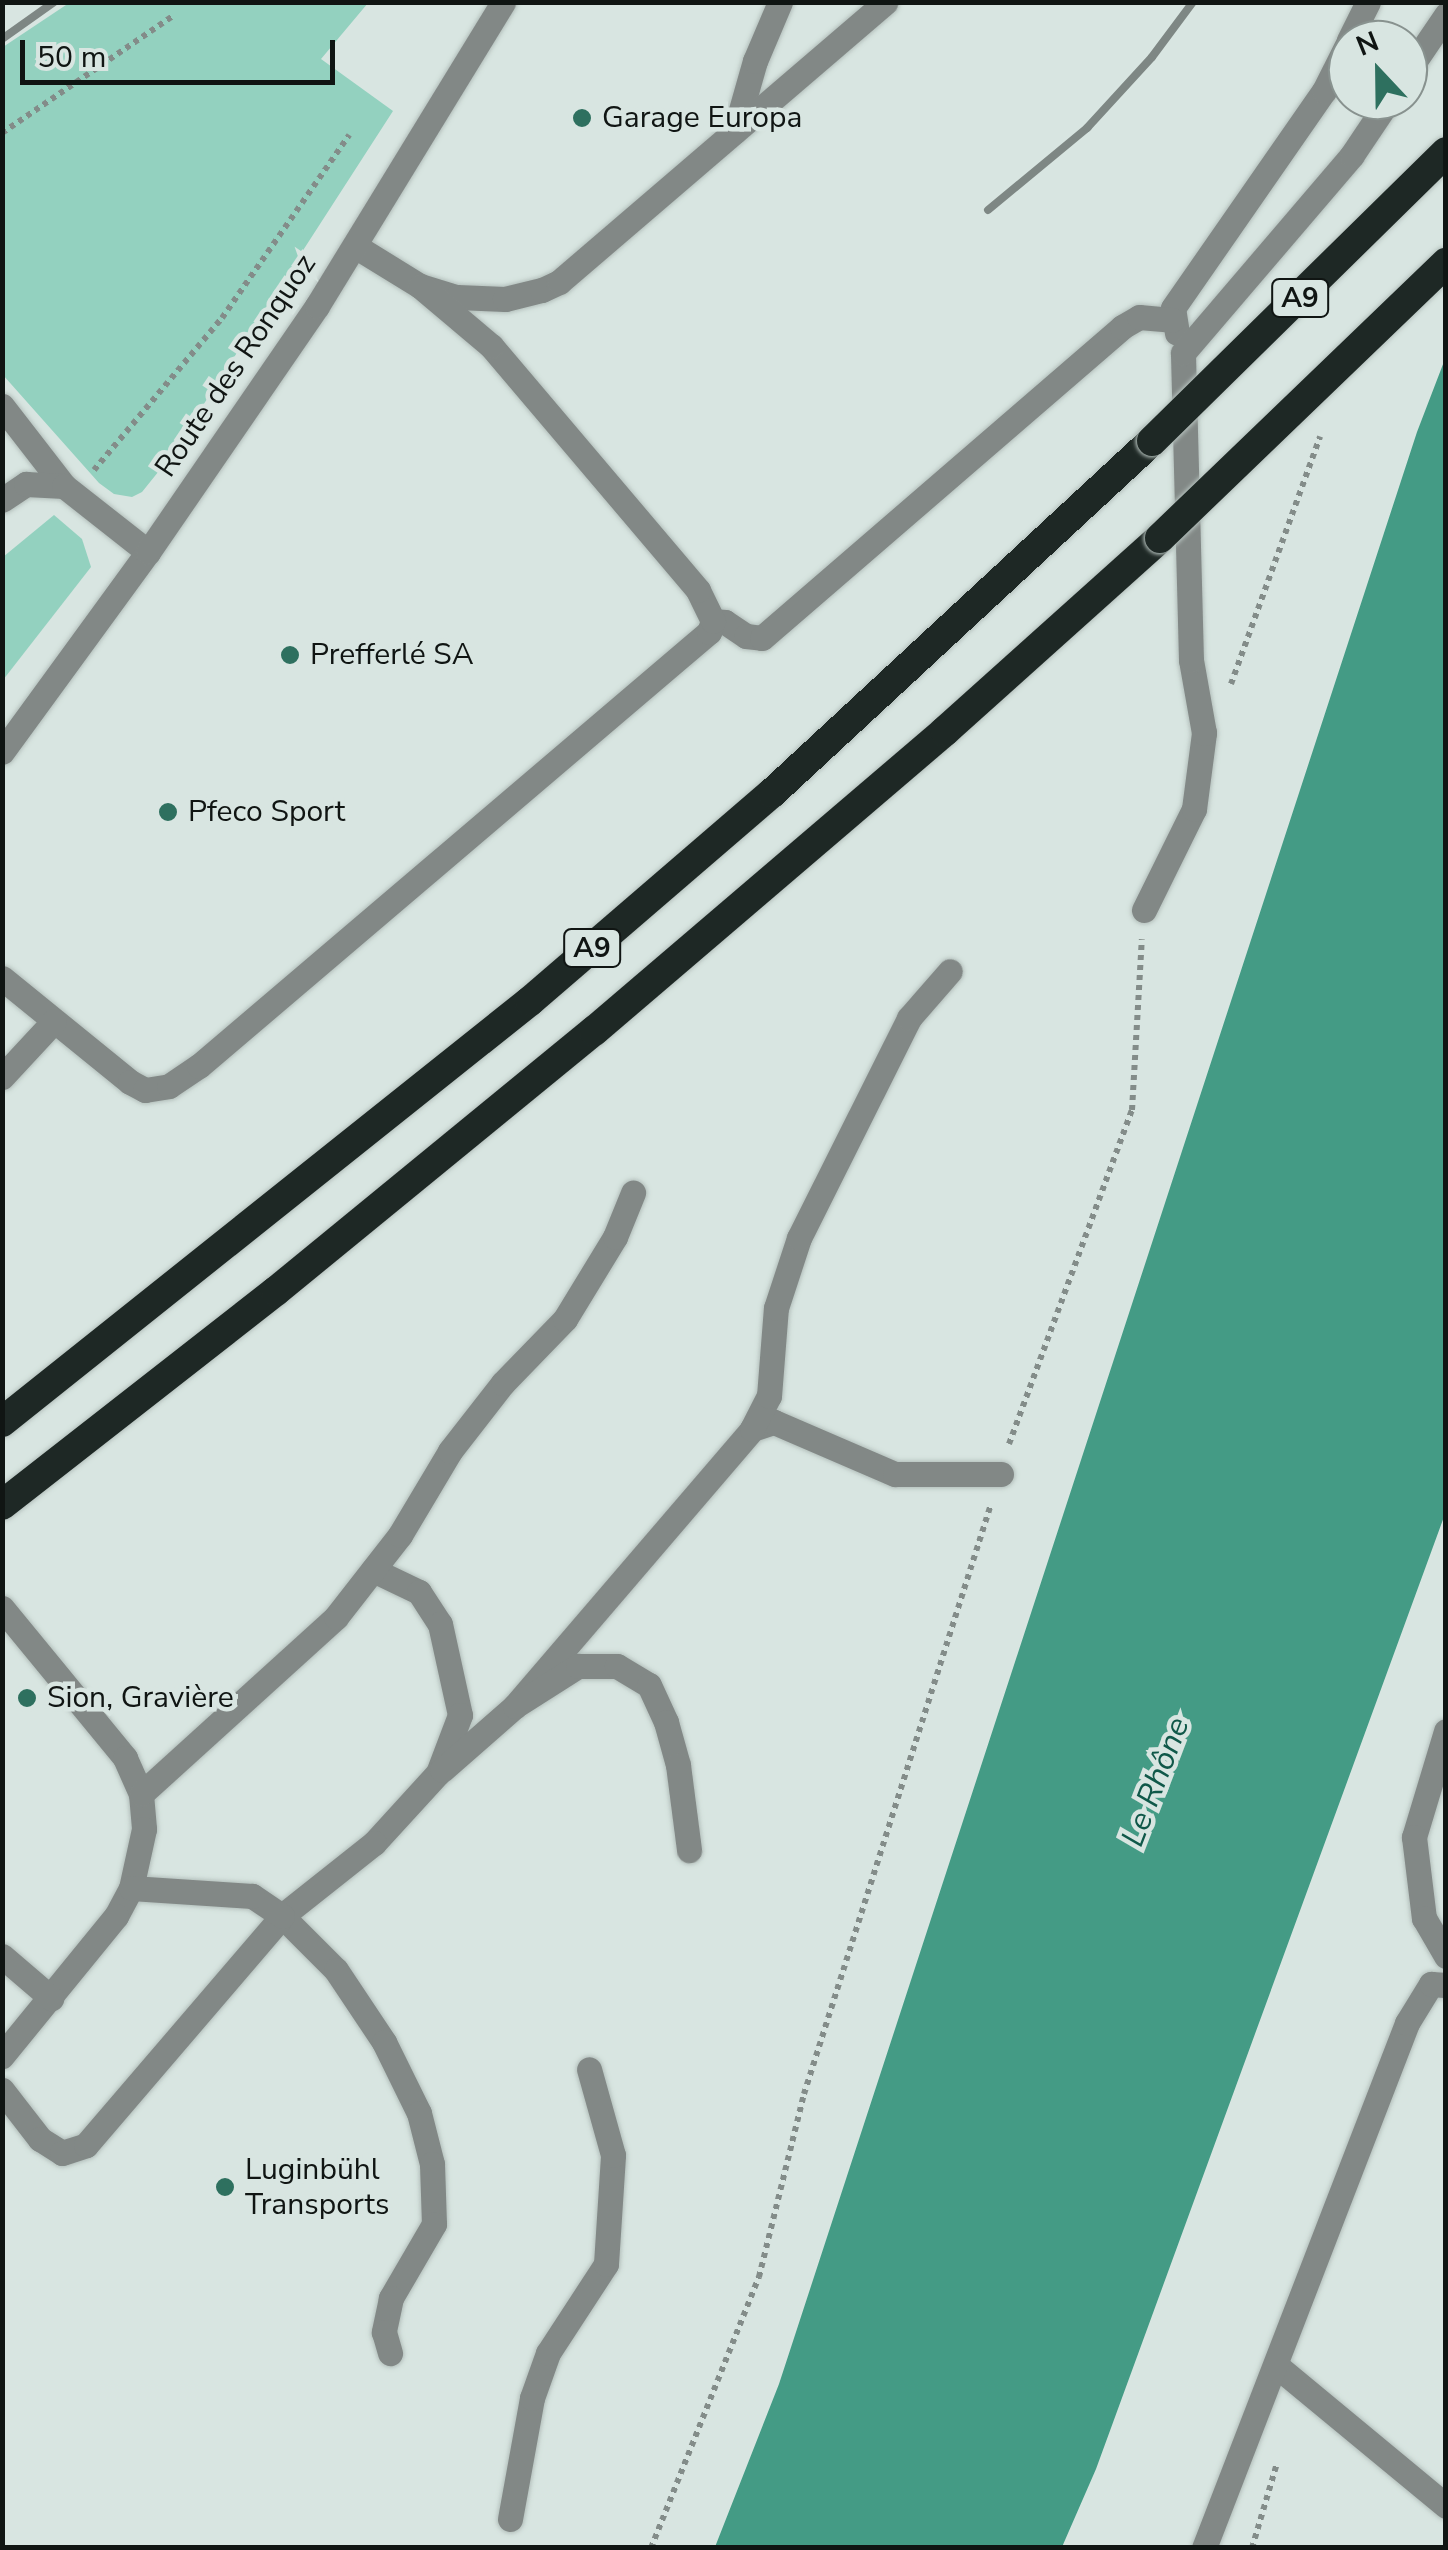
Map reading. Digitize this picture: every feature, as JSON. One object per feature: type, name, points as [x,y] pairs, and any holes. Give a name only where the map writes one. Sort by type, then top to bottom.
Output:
[{"type":"highway","name":"A9","points":[[2,1422],[356,1144],[772,793],[1152,441],[1446,152]]},
{"type":"highway","name":"A9","points":[[7,1501],[276,1291],[594,1031],[931,743],[1160,538],[1446,264]]},
{"type":"street","name":"Route des Ronquoz","points":[[2,752],[148,552],[355,246],[503,2]]},
{"type":"street","points":[[736,131],[755,61],[780,2]]},
{"type":"street","points":[[420,286],[457,297],[504,299],[559,282],[886,2]]},
{"type":"street","points":[[1428,42],[1446,15]]},
{"type":"street","points":[[1144,910],[1194,809],[1204,733],[1191,660],[1183,352],[1172,320],[1173,308],[1244,213],[1328,83]]},
{"type":"street","points":[[1183,352],[1352,155],[1376,120]]},
{"type":"street","points":[[355,246],[420,286],[491,346],[698,590],[713,621]]},
{"type":"street","points":[[713,621],[725,622],[746,636],[762,638],[1122,327],[1139,317],[1172,320]]},
{"type":"street","points":[[2,406],[68,490],[148,552]]},
{"type":"street","points":[[2,500],[26,484],[68,490]]},
{"type":"street","points":[[2,978],[130,1082],[144,1090],[169,1086],[199,1066],[694,645],[713,621]]},
{"type":"street","points":[[516,1706],[752,1429],[770,1396],[776,1308],[798,1238],[909,1018],[950,971]]},
{"type":"street","points":[[2,1077],[54,1021]]},
{"type":"street","points":[[141,1794],[336,1617],[400,1535],[450,1450],[503,1383],[566,1319],[615,1237],[633,1193]]},
{"type":"street","points":[[752,1429],[774,1422],[895,1474],[1000,1474]]},
{"type":"street","points":[[373,1570],[419,1592],[440,1624],[460,1715],[438,1773]]},
{"type":"street","points":[[2,1608],[118,1749],[141,1794],[144,1844],[131,1888],[116,1916],[2,2056]]},
{"type":"street","points":[[2,2090],[40,2139],[62,2153],[86,2145],[282,1916],[374,1843],[438,1773],[516,1706],[578,1666],[617,1666],[649,1685],[666,1722],[678,1765],[689,1850]]},
{"type":"street","points":[[1446,1731],[1414,1837],[1424,1918],[1446,1956]]},
{"type":"street","points":[[131,1888],[252,1896],[282,1916],[336,1970],[384,2042],[420,2113],[432,2164],[434,2224],[390,2298],[384,2332],[390,2353]]},
{"type":"street","points":[[2,1956],[51,1998]]},
{"type":"street","points":[[1204,2548],[1233,2466],[1278,2366],[1407,2024],[1430,1984],[1446,1985]]},
{"type":"street","points":[[510,2520],[532,2398],[548,2352],[606,2264],[612,2155],[589,2070]]},
{"type":"street","points":[[1278,2366],[1446,2506]]},
{"type":"path","points":[[2,133],[173,16]]},
{"type":"path","points":[[68,490],[222,318],[349,135]]},
{"type":"path","points":[[1204,733],[1241,665],[1312,459]]},
{"type":"path","points":[[651,2548],[759,2277],[804,2094],[1000,1474],[1132,1110],[1144,910]]},
{"type":"shaded area","points":[[69,3],[368,3],[321,59],[393,111],[167,461],[142,492],[132,497],[114,494],[99,483],[3,375],[3,47]]},
{"type":"shaded area","points":[[54,515],[82,539],[91,567],[3,680],[3,557]]},
{"type":"water","name":"Le Rhône","points":[[1445,359],[1445,1514],[1096,2469],[1062,2547],[715,2547],[779,2384],[1417,432]]},
{"type":"railway","points":[[2,39],[54,2]]},
{"type":"railway","points":[[988,210],[1087,128],[1152,57],[1193,2]]},
{"type":"place","name":"Garage Europa","points":[[582,118]]},
{"type":"place","name":"Prefferlé SA","points":[[290,655]]},
{"type":"place","name":"Pfeco Sport","points":[[168,812]]},
{"type":"place","name":"Sion, Gravière","points":[[27,1698]]},
{"type":"place","name":"Luginbühl Transports","points":[[225,2187]]}]
